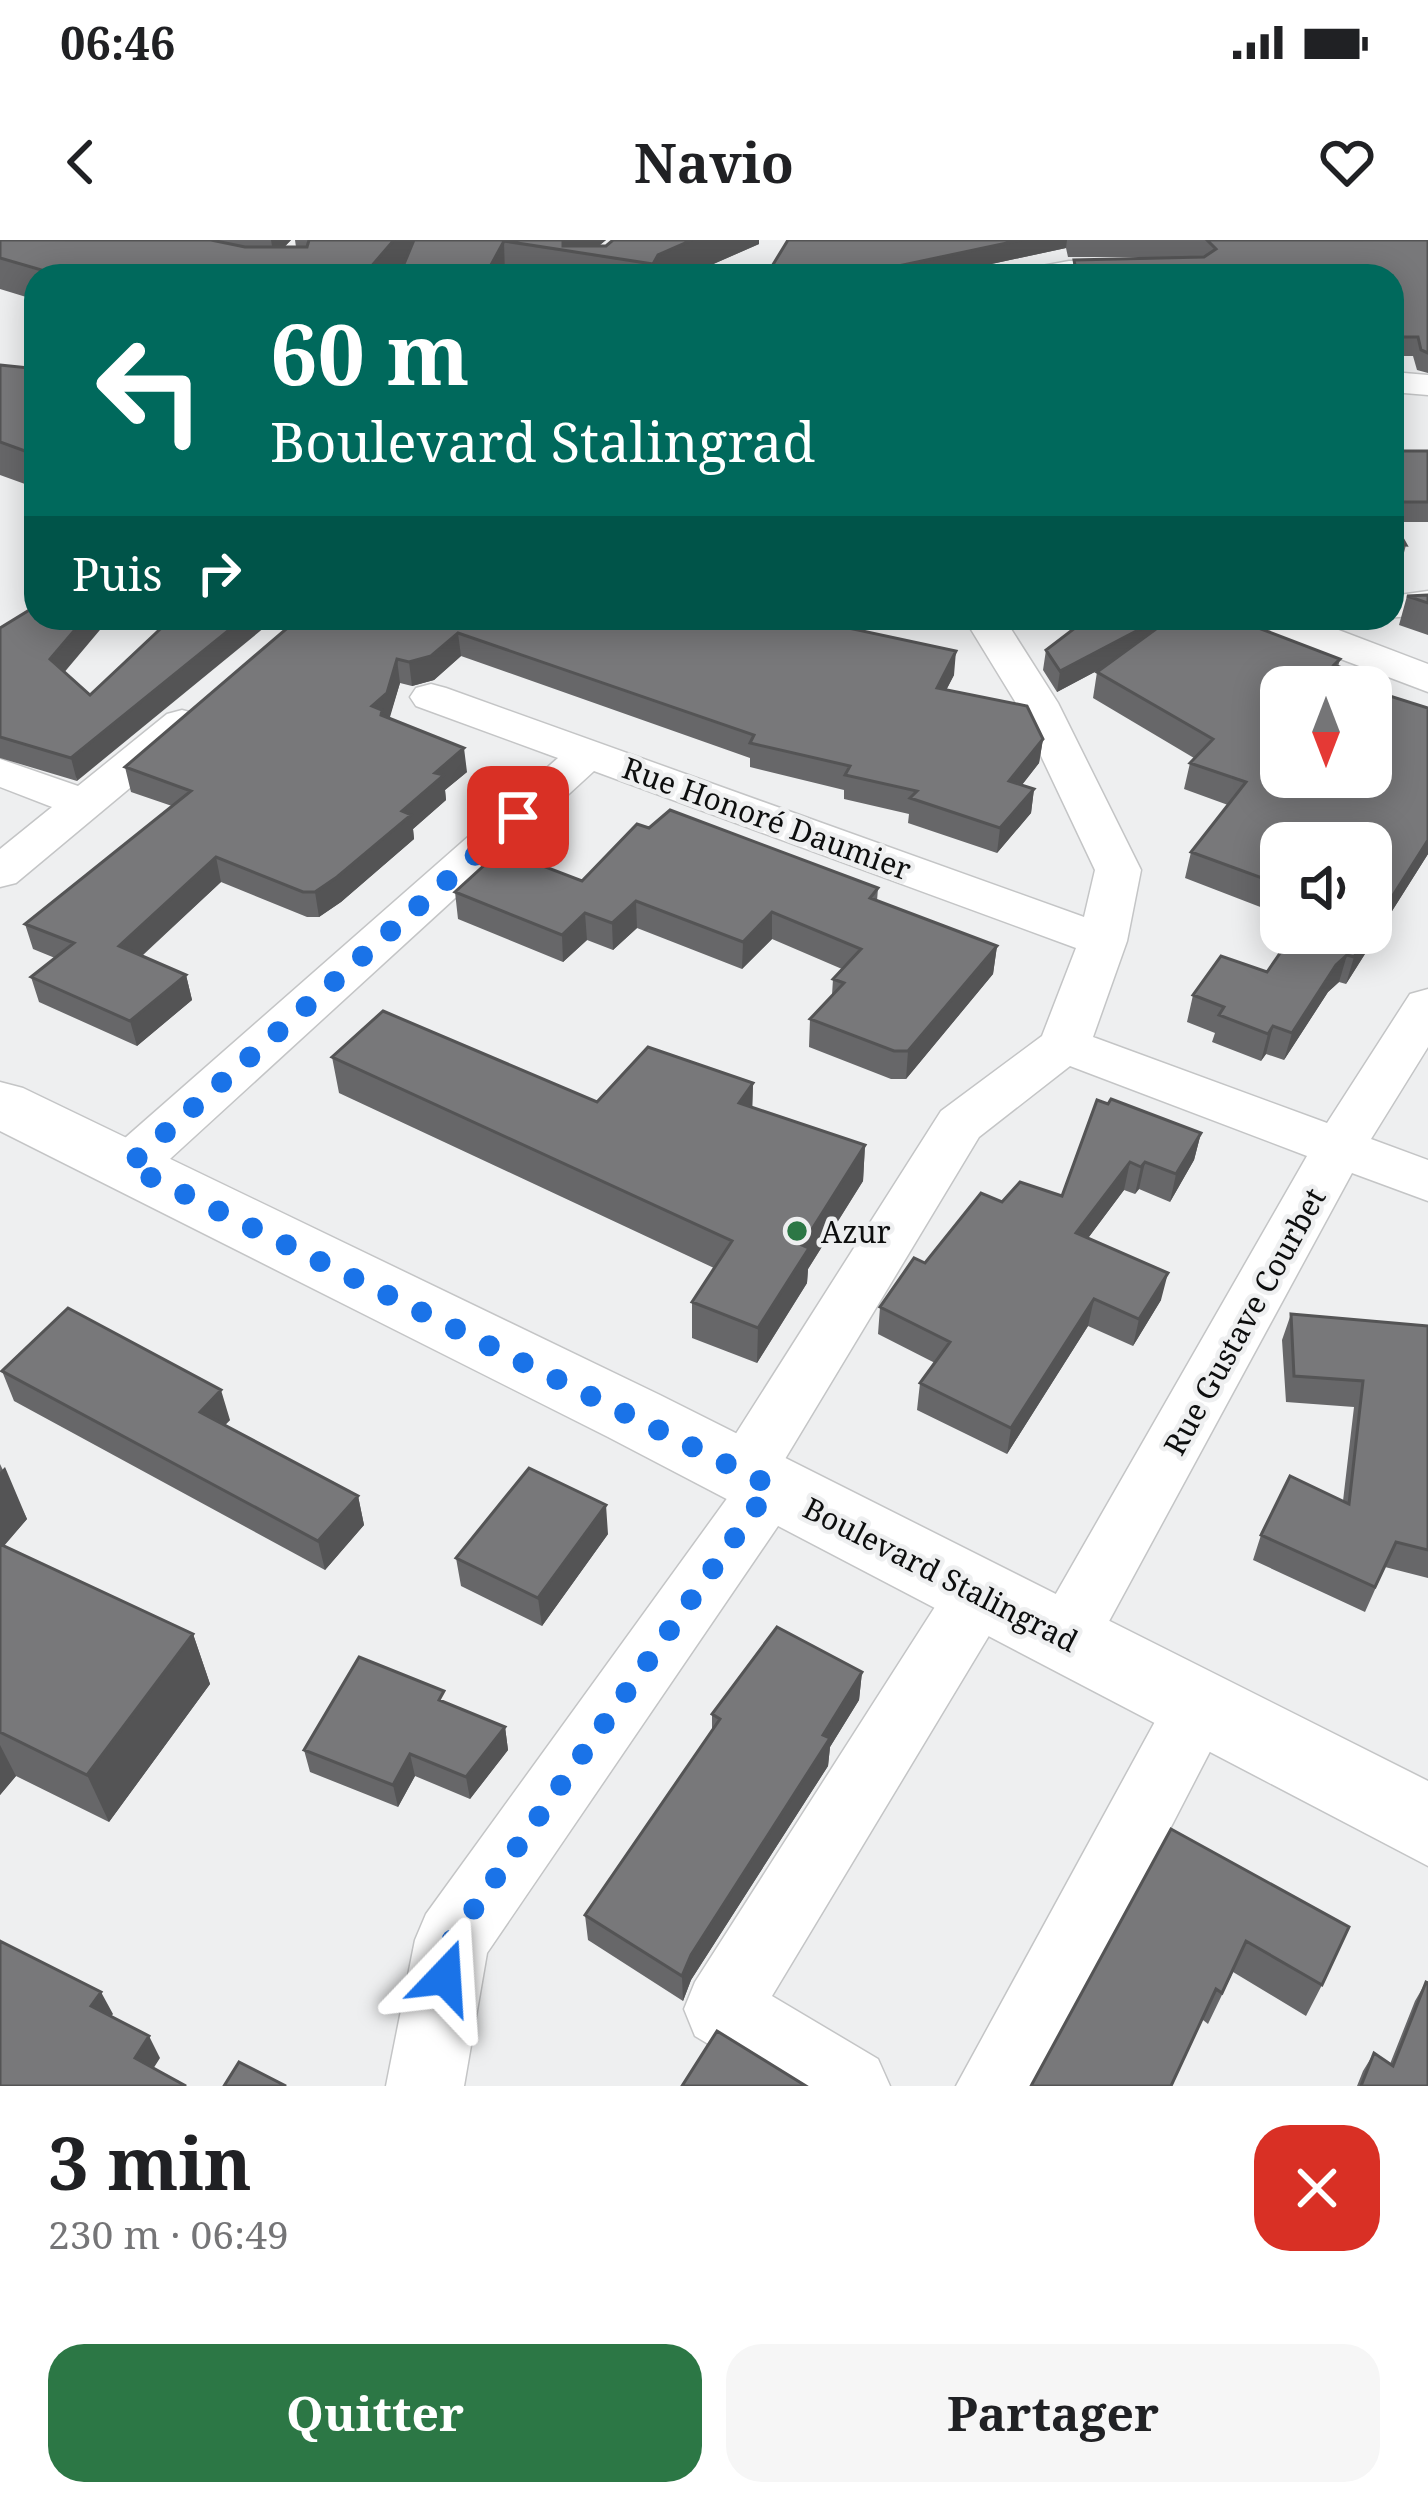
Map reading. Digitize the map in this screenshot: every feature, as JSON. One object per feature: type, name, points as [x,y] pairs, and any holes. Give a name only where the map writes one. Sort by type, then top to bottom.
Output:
[{"type":"street","points":[[425,2086],[452,1940],[758,1479],[960,1124],[1064,1045],[1103,941],[1118,870],[1037,703],[989,630]]},
{"type":"street","points":[[1318,630],[1428,679]]},
{"type":"street","points":[[0,873],[222,689]]},
{"type":"street","name":"Rue Honoré Daumier","points":[[431,697],[1103,941]]},
{"type":"street","points":[[128,1166],[589,753]]},
{"type":"street","points":[[0,772],[85,804]]},
{"type":"street","name":"Rue Gustave Courbet","points":[[1065,1639],[1339,1147],[1427,1009]]},
{"type":"street","points":[[1064,1045],[1428,1181]]},
{"type":"street","name":"Boulevard Stalingrad","points":[[0,1104],[758,1479],[1428,1825]]},
{"type":"street","points":[[851,2086],[722,2009],[979,1594]]},
{"type":"street","points":[[995,2086],[1199,1707]]},
{"type":"building","points":[[0,240],[211,240],[245,247],[307,247],[309,240],[394,240],[373,264],[24,265],[0,258]]},
{"type":"building","points":[[414,240],[563,240],[563,246],[606,246],[613,240],[692,240],[658,255],[653,264],[504,241],[492,264],[404,264]]},
{"type":"building","points":[[788,240],[1021,240],[908,264],[773,264]]},
{"type":"building","points":[[1207,240],[1428,240],[1428,353],[1421,350],[1418,337],[1404,337],[1404,264],[1075,264],[1074,260],[1204,257],[1216,249]]},
{"type":"building","points":[[0,365],[24,367],[24,451],[0,442]]},
{"type":"building","points":[[1404,451],[1428,451],[1428,502],[1404,502]]},
{"type":"building","points":[[24,613],[24,630],[75,630],[50,659],[90,695],[159,630],[229,630],[71,758],[0,737],[0,628]]},
{"type":"building","points":[[285,630],[858,630],[956,651],[937,688],[1027,706],[1043,739],[1009,781],[1034,789],[1000,828],[910,798],[917,791],[845,775],[850,766],[750,743],[754,735],[458,633],[431,656],[409,662],[397,659],[387,693],[372,706],[382,710],[381,715],[464,748],[435,773],[444,775],[402,811],[411,815],[315,892],[303,892],[216,857],[119,946],[186,975],[130,1021],[31,977],[74,943],[25,924],[191,791],[125,767]]},
{"type":"building","points":[[1072,630],[1138,630],[1060,671],[1046,650]]},
{"type":"building","points":[[1155,630],[1264,630],[1340,659],[1337,666],[1260,666],[1260,798],[1392,798],[1392,697],[1428,708],[1428,840],[1392,897],[1392,822],[1260,822],[1260,877],[1191,852],[1246,782],[1190,763],[1213,739],[1097,672]]},
{"type":"building","points":[[670,810],[878,888],[870,898],[997,946],[908,1051],[894,1051],[810,1019],[844,983],[833,979],[861,949],[772,912],[743,942],[636,901],[612,923],[585,913],[562,935],[455,892],[501,850],[582,881],[637,824],[649,828]]},
{"type":"building","points":[[1279,954],[1356,954],[1336,965],[1292,1033],[1273,1026],[1268,1034],[1219,1015],[1224,1007],[1193,995],[1221,956],[1267,972]]},
{"type":"building","points":[[383,1011],[597,1102],[648,1047],[753,1083],[739,1103],[865,1145],[802,1245],[809,1248],[758,1328],[692,1302],[732,1241],[332,1057]]},
{"type":"building","points":[[1111,1099],[1201,1133],[1176,1174],[1145,1162],[1141,1167],[1130,1162],[1076,1233],[1168,1273],[1139,1319],[1094,1299],[1011,1428],[920,1383],[950,1342],[880,1307],[914,1258],[925,1263],[981,1193],[1002,1202],[1020,1182],[1062,1196],[1097,1100],[1108,1104]]},
{"type":"building","points":[[68,1308],[221,1390],[200,1412],[358,1496],[318,1541],[2,1371]]},
{"type":"building","points":[[1291,1314],[1428,1326],[1428,1550],[1396,1542],[1375,1587],[1261,1535],[1290,1476],[1349,1504],[1363,1381],[1294,1376]]},
{"type":"building","points":[[529,1468],[606,1505],[538,1598],[456,1558]]},
{"type":"building","points":[[0,1544],[193,1634],[87,1775],[0,1732]]},
{"type":"building","points":[[777,1627],[862,1672],[823,1735],[830,1738],[682,1976],[585,1915],[720,1719],[712,1714]]},
{"type":"building","points":[[359,1657],[444,1691],[439,1700],[505,1727],[466,1777],[410,1754],[393,1785],[304,1750]]},
{"type":"building","points":[[1171,1829],[1349,1927],[1322,1985],[1246,1941],[1222,1993],[1216,1989],[1171,2086],[1031,2086]]},
{"type":"building","points":[[0,1941],[101,1992],[91,2006],[149,2036],[135,2058],[186,2086],[0,2086]]},
{"type":"building","points":[[1426,1982],[1428,2086],[1361,2086],[1374,2053],[1393,2066]]},
{"type":"building","points":[[717,2031],[806,2086],[682,2086]]},
{"type":"building","points":[[239,2062],[286,2086],[224,2086]]},
{"type":"place","name":"Azur","points":[[797,1231]]},
{"type":"route","points":[[445,1977],[452,1940],[771,1486],[128,1166],[518,817]]}]
